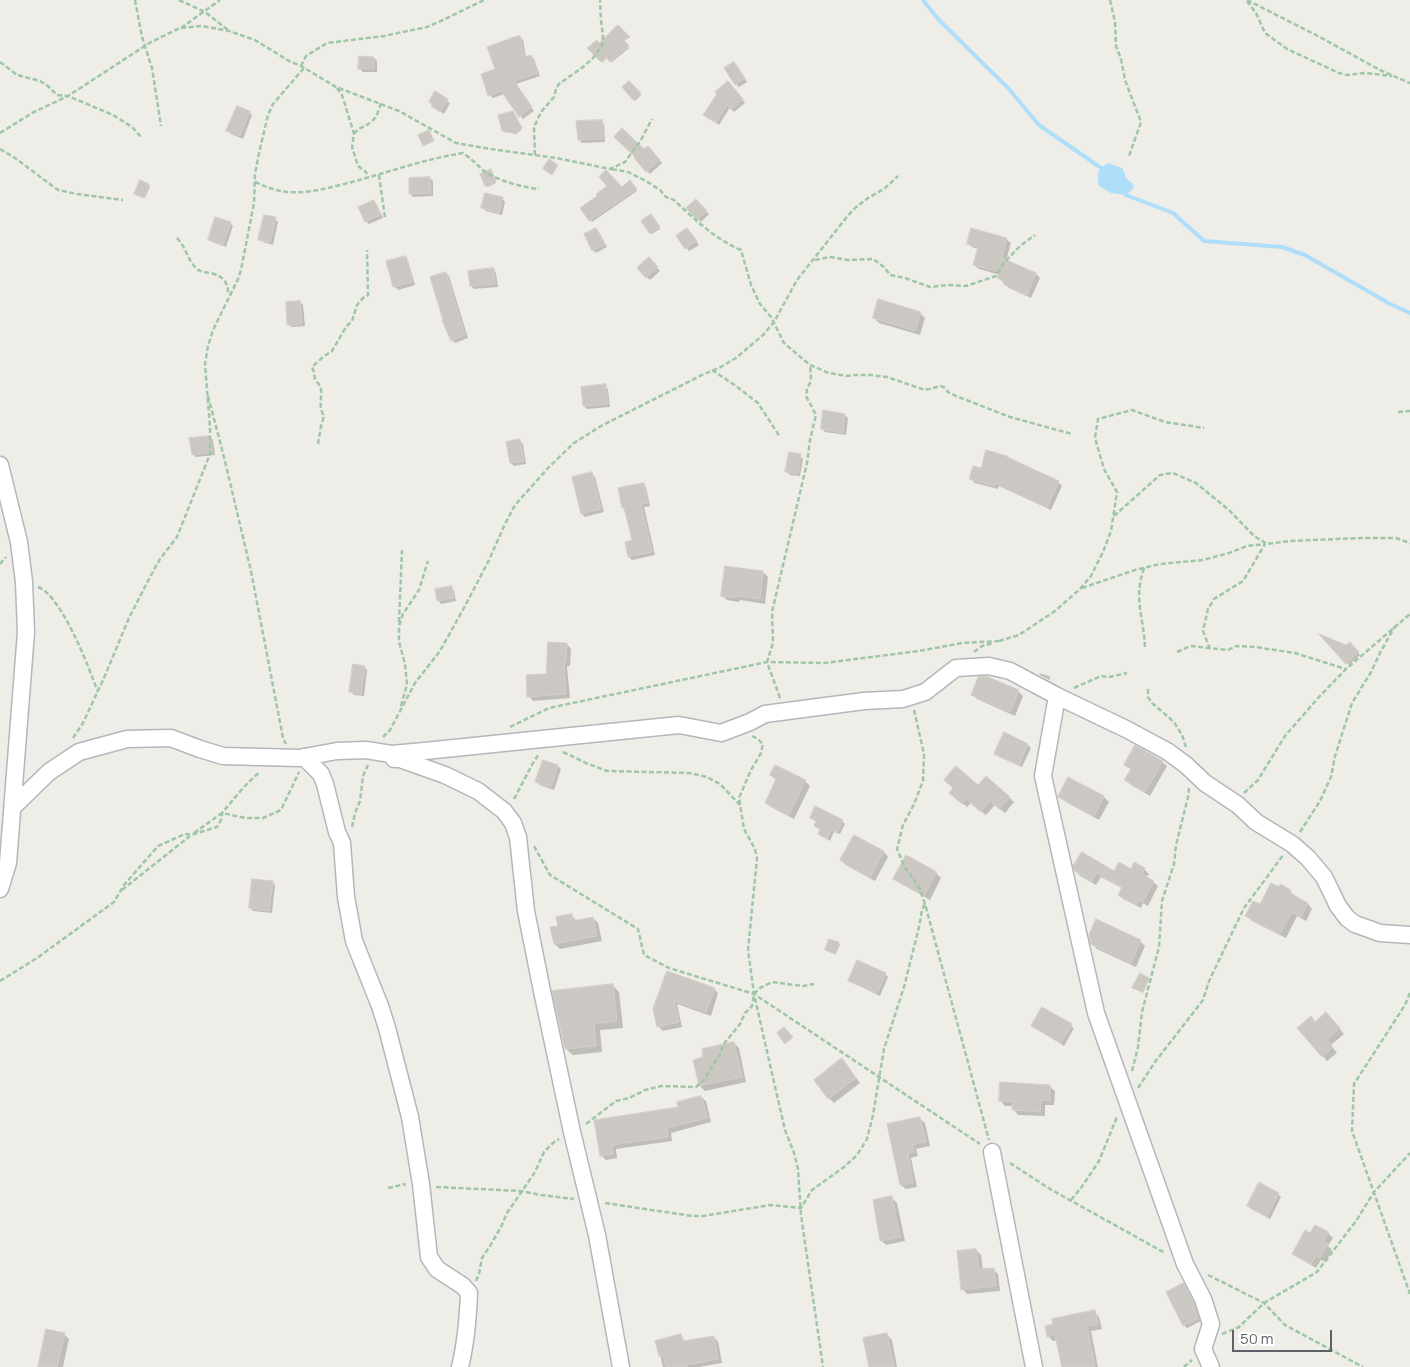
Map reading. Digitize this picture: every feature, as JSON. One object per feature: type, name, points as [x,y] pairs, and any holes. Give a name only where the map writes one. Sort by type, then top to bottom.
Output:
[{"type":"street","points":[[0,465],[19,542],[24,582],[26,632],[8,863],[0,889]]},
{"type":"street","points":[[13,807],[49,772],[79,752],[127,739],[171,738],[224,756],[358,760],[370,756],[679,725],[721,733],[765,714],[864,701],[903,699],[925,692],[956,668],[989,666],[1010,671],[1167,751],[1205,782],[1238,805],[1256,822],[1292,844],[1308,858],[1324,876],[1338,906],[1346,918],[1355,924],[1380,932],[1410,934]]},
{"type":"street","points":[[1057,696],[1043,776],[1096,1013],[1185,1264],[1203,1299],[1211,1324],[1203,1349],[1211,1367]]},
{"type":"street","points":[[370,756],[400,759],[446,775],[478,790],[504,811],[513,823],[518,838],[526,912],[572,1132],[597,1235],[622,1367]]},
{"type":"street","points":[[304,757],[321,774],[337,832],[342,843],[346,897],[354,941],[380,1006],[410,1116],[421,1184],[429,1257],[438,1268],[469,1293],[468,1322],[460,1367]]},
{"type":"street","points":[[992,1152],[1034,1367]]},
{"type":"path","points":[[135,0],[142,37],[152,68],[160,126]]},
{"type":"path","points":[[179,0],[205,12],[229,31]]},
{"type":"path","points":[[0,133],[32,113],[68,96],[146,45],[180,28],[220,0]]},
{"type":"path","points":[[72,739],[83,723],[98,692],[150,577],[160,559],[177,537],[210,454],[205,364],[208,346],[213,330],[241,270],[254,203],[259,153],[268,115],[273,104],[302,67],[306,56],[327,43],[384,36],[420,29],[484,0]]},
{"type":"path","points":[[535,155],[534,127],[541,112],[554,97],[559,84],[584,67],[602,46],[600,0]]},
{"type":"path","points":[[1110,0],[1115,22],[1116,46],[1141,122],[1129,156]]},
{"type":"path","points":[[1246,0],[1316,35],[1367,64],[1410,83]]},
{"type":"path","points":[[1246,0],[1256,13],[1265,33],[1286,49],[1339,73],[1347,75],[1365,73],[1396,77]]},
{"type":"path","points":[[180,28],[202,26],[229,31],[255,40],[289,62],[302,67],[336,87],[399,111],[456,143],[628,172],[646,181],[660,190],[666,197],[674,200],[714,236],[726,244],[741,250],[751,285],[760,304],[774,322],[784,343],[810,366],[841,375],[887,377],[925,390],[941,386],[956,396],[1001,414],[1072,434]]},
{"type":"path","points":[[0,62],[17,75],[40,81],[57,95],[68,96],[113,115],[132,127],[141,137]]},
{"type":"path","points":[[336,87],[342,95],[354,134],[353,152],[358,166],[366,172],[368,178]]},
{"type":"path","points":[[354,134],[358,129],[372,122],[381,103]]},
{"type":"path","points":[[610,169],[625,162],[641,140],[652,119]]},
{"type":"path","points":[[0,149],[58,190],[123,200]]},
{"type":"path","points":[[255,182],[271,189],[289,192],[331,187],[442,156],[463,153],[485,172],[526,188],[540,189]]},
{"type":"path","points":[[379,175],[385,218]]},
{"type":"path","points":[[342,843],[351,830],[360,801],[363,776],[370,756],[390,730],[415,683],[440,651],[489,560],[504,524],[515,505],[549,466],[574,442],[601,426],[736,358],[763,335],[774,322],[796,280],[855,208],[884,189],[898,176]]},
{"type":"path","points":[[813,260],[830,257],[848,260],[873,259],[884,267],[890,275],[930,287],[966,286],[996,276],[1004,263],[1020,246],[1035,235]]},
{"type":"path","points":[[177,238],[182,243],[187,256],[195,268],[200,272],[212,273],[221,277],[226,282],[229,288],[227,299]]},
{"type":"path","points":[[318,444],[320,426],[324,416],[320,411],[320,386],[315,378],[312,367],[332,351],[352,320],[357,305],[368,295],[367,250]]},
{"type":"path","points":[[785,711],[767,662],[773,644],[772,612],[805,473],[816,415],[806,396],[811,376],[810,366]]},
{"type":"path","points":[[712,370],[758,403],[780,437]]},
{"type":"path","points":[[206,385],[251,571],[283,738],[288,750],[304,757],[282,810],[262,818],[246,818],[222,813]]},
{"type":"path","points":[[973,653],[982,646],[1019,635],[1035,625],[1055,611],[1080,589],[1091,576],[1111,531],[1118,492],[1104,469],[1095,438],[1098,419],[1132,410],[1165,422],[1204,428]]},
{"type":"path","points":[[1398,412],[1410,411]]},
{"type":"path","points":[[1113,517],[1160,475],[1173,473],[1196,483],[1229,510],[1254,536],[1266,544]]},
{"type":"path","points":[[1080,589],[1144,568],[1160,564],[1203,560],[1248,546],[1289,541],[1361,538],[1396,538],[1410,543]]},
{"type":"path","points":[[1210,649],[1203,631],[1208,609],[1214,599],[1243,581],[1266,544]]},
{"type":"path","points":[[400,712],[407,684],[406,664],[399,642],[402,550]]},
{"type":"path","points":[[399,626],[403,614],[419,590],[428,561]]},
{"type":"path","points":[[1144,568],[1138,598],[1145,648]]},
{"type":"path","points":[[24,582],[42,589],[56,604],[76,639],[98,692]]},
{"type":"path","points":[[1238,805],[1246,792],[1258,780],[1285,736],[1307,710],[1346,669],[1410,614]]},
{"type":"path","points":[[1125,1096],[1156,1062],[1203,1000],[1209,981],[1244,908],[1292,844],[1320,801],[1331,777],[1335,756],[1352,703],[1395,626]]},
{"type":"path","points":[[509,727],[549,708],[767,662],[824,664],[962,643],[999,642]]},
{"type":"path","points":[[1177,652],[1190,646],[1228,650],[1236,646],[1279,650],[1346,669]]},
{"type":"path","points":[[1057,696],[1101,676],[1108,677],[1127,673]]},
{"type":"path","points":[[1071,1200],[1099,1161],[1118,1116],[1135,1063],[1142,1012],[1159,947],[1162,901],[1174,864],[1176,845],[1188,797],[1191,770],[1186,765],[1186,747],[1182,735],[1174,722],[1152,703],[1148,697],[1148,689]]},
{"type":"path","points":[[910,697],[924,754],[923,781],[914,804],[902,825],[896,850],[905,868],[919,887],[992,1152]]},
{"type":"path","points":[[750,735],[763,744],[761,753],[751,770],[740,798],[744,829],[755,849],[757,858],[748,950],[754,994],[785,1130],[798,1168],[800,1215],[823,1367]]},
{"type":"path","points":[[120,891],[222,813],[248,781],[282,752],[283,738]]},
{"type":"path","points":[[558,750],[607,770],[690,773],[706,777],[720,784],[741,806]]},
{"type":"path","points":[[513,806],[514,799],[533,763],[539,755],[547,751]]},
{"type":"path","points":[[0,981],[37,958],[114,902],[124,885],[158,846],[185,834],[191,835],[217,826],[222,818],[222,813]]},
{"type":"path","points":[[530,840],[550,875],[638,929],[644,955],[669,968],[754,994],[992,1152]]},
{"type":"path","points":[[801,1208],[812,1190],[858,1155],[867,1140],[884,1049],[904,987],[920,928],[924,904]]},
{"type":"path","points":[[469,1293],[480,1274],[482,1258],[501,1227],[507,1213],[535,1172],[544,1152],[553,1143],[584,1126],[616,1101],[661,1086],[696,1087],[704,1080],[722,1053],[723,1044],[752,1006],[754,994],[760,988],[772,982],[804,986],[814,984]]},
{"type":"path","points":[[1410,993],[1405,1005],[1354,1084],[1352,1130],[1410,1294]]},
{"type":"path","points":[[1184,1367],[1216,1336],[1239,1327],[1264,1303],[1317,1272],[1356,1221],[1374,1192],[1410,1153]]},
{"type":"water","points":[[1108,163],[1122,168],[1126,178],[1132,183],[1134,188],[1126,195],[1111,193],[1099,186],[1099,172]]},
{"type":"building","points":[[618,25],[630,37],[624,40],[629,46],[610,62],[606,57],[601,62],[587,48],[597,40],[599,43]]},
{"type":"building","points":[[520,36],[524,57],[531,55],[538,73],[514,81],[532,107],[519,117],[501,91],[488,96],[481,74],[495,69],[487,47]]},
{"type":"building","points":[[359,56],[374,57],[374,69],[358,69]]},
{"type":"building","points":[[734,62],[745,78],[735,85],[724,68]]},
{"type":"building","points":[[629,81],[641,93],[633,100],[622,87]]},
{"type":"building","points":[[728,81],[743,99],[731,110],[727,105],[716,123],[703,115],[717,94],[715,92]]},
{"type":"building","points":[[435,91],[448,99],[440,112],[431,106],[432,104],[429,102]]},
{"type":"building","points":[[237,106],[250,111],[240,136],[226,131]]},
{"type":"building","points":[[513,111],[522,128],[514,133],[502,131],[498,115]]},
{"type":"building","points":[[602,120],[603,139],[578,140],[576,121]]},
{"type":"building","points":[[622,128],[644,149],[648,146],[660,160],[646,172],[635,157],[614,137]]},
{"type":"building","points":[[429,130],[434,141],[423,146],[418,135]]},
{"type":"building","points":[[549,159],[558,165],[552,175],[543,169]]},
{"type":"building","points":[[491,169],[496,182],[485,186],[480,174]]},
{"type":"building","points":[[606,170],[622,187],[630,180],[637,189],[589,221],[580,208],[607,186],[599,177]]},
{"type":"building","points":[[430,177],[431,193],[409,194],[409,178]]},
{"type":"building","points":[[140,180],[149,184],[144,198],[134,194]]},
{"type":"building","points":[[485,193],[503,197],[499,213],[481,208]]},
{"type":"building","points":[[696,199],[707,211],[697,220],[686,208]]},
{"type":"building","points":[[374,200],[380,215],[365,222],[358,207]]},
{"type":"building","points":[[651,214],[660,227],[650,234],[641,221]]},
{"type":"building","points":[[264,215],[276,217],[270,242],[258,240]]},
{"type":"building","points":[[215,217],[231,222],[223,245],[208,240]]},
{"type":"building","points":[[596,228],[605,244],[592,251],[584,234]]},
{"type":"building","points":[[687,228],[697,241],[685,249],[676,236]]},
{"type":"building","points":[[971,228],[1007,238],[1002,258],[1036,273],[1027,295],[1003,284],[1005,281],[997,278],[1000,272],[973,265],[978,247],[967,244]]},
{"type":"building","points":[[406,256],[413,282],[393,287],[386,261]]},
{"type":"building","points":[[649,257],[658,267],[646,278],[637,268]]},
{"type":"building","points":[[494,268],[495,284],[470,286],[468,271]]},
{"type":"building","points":[[446,272],[465,335],[451,341],[442,320],[430,277]]},
{"type":"building","points":[[878,299],[921,312],[915,331],[873,318]]},
{"type":"building","points":[[300,301],[302,324],[287,325],[286,302]]},
{"type":"building","points":[[606,384],[608,404],[583,406],[581,387]]},
{"type":"building","points":[[823,410],[845,414],[843,433],[821,429]]},
{"type":"building","points":[[210,436],[212,452],[192,455],[189,438]]},
{"type":"building","points":[[520,439],[524,461],[510,463],[506,442]]},
{"type":"building","points":[[986,450],[1007,456],[1059,481],[1047,507],[995,483],[994,486],[969,479],[973,466],[981,468]]},
{"type":"building","points":[[789,452],[801,454],[798,474],[785,472]]},
{"type":"building","points":[[592,472],[601,509],[581,514],[572,477]]},
{"type":"building","points":[[644,483],[648,503],[641,504],[652,552],[628,557],[625,542],[632,540],[618,488]]},
{"type":"building","points":[[725,566],[763,571],[760,599],[721,596]]},
{"type":"building","points":[[452,586],[454,598],[437,601],[435,589]]},
{"type":"building","points":[[1319,634],[1346,645],[1350,642],[1359,652],[1346,664]]},
{"type":"building","points":[[548,642],[567,643],[566,662],[564,662],[566,694],[527,697],[526,675],[546,674]]},
{"type":"building","points":[[353,664],[365,666],[361,694],[349,692]]},
{"type":"building","points":[[986,676],[1019,690],[1010,712],[971,695],[978,677]]},
{"type":"building","points":[[1004,732],[1028,744],[1019,765],[994,754]]},
{"type":"building","points":[[1135,745],[1163,761],[1145,792],[1124,780],[1131,769],[1124,765]]},
{"type":"building","points":[[543,760],[558,765],[551,787],[535,782]]},
{"type":"building","points":[[775,765],[806,780],[789,815],[765,803],[776,779],[770,775]]},
{"type":"building","points":[[956,766],[978,785],[986,776],[1010,797],[999,809],[990,801],[981,812],[966,799],[962,804],[949,793],[953,788],[944,780]]},
{"type":"building","points":[[1068,777],[1104,796],[1094,816],[1058,797]]},
{"type":"building","points":[[815,806],[843,820],[837,832],[831,830],[827,839],[818,834],[820,829],[814,826],[816,821],[810,818]]},
{"type":"building","points":[[854,835],[884,851],[870,877],[840,860]]},
{"type":"building","points":[[1082,852],[1114,871],[1119,862],[1131,869],[1134,862],[1145,868],[1142,874],[1154,881],[1143,902],[1139,900],[1136,905],[1118,895],[1122,887],[1097,873],[1091,882],[1075,871],[1073,866]]},
{"type":"building","points":[[906,855],[937,872],[924,896],[893,879]]},
{"type":"building","points":[[252,879],[273,881],[269,911],[249,908]]},
{"type":"building","points":[[1271,883],[1279,887],[1280,884],[1291,890],[1289,893],[1308,903],[1301,917],[1292,912],[1280,934],[1245,916],[1253,901],[1260,904]]},
{"type":"building","points":[[572,914],[573,921],[593,917],[597,936],[554,944],[550,927],[558,926],[556,917]]},
{"type":"building","points":[[1096,919],[1141,940],[1131,963],[1091,944],[1089,935]]},
{"type":"building","points":[[829,939],[839,942],[835,954],[825,950]]},
{"type":"building","points":[[857,960],[886,973],[877,993],[848,981]]},
{"type":"building","points":[[667,971],[715,988],[706,1012],[674,1001],[679,1022],[657,1027],[653,1009]]},
{"type":"building","points":[[1140,973],[1149,978],[1142,992],[1132,988]]},
{"type":"building","points":[[613,984],[617,1021],[594,1024],[596,1046],[565,1049],[552,991]]},
{"type":"building","points":[[1042,1007],[1072,1024],[1061,1043],[1031,1026]]},
{"type":"building","points":[[1326,1012],[1340,1028],[1327,1040],[1333,1047],[1322,1057],[1297,1028],[1311,1016],[1315,1022]]},
{"type":"building","points":[[784,1027],[793,1037],[785,1044],[777,1033]]},
{"type":"building","points":[[734,1042],[742,1077],[699,1086],[693,1060],[703,1057],[702,1049]]},
{"type":"building","points":[[842,1058],[856,1078],[828,1099],[814,1080]]},
{"type":"building","points":[[1000,1082],[1050,1085],[1050,1101],[1041,1100],[1040,1112],[1012,1110],[1013,1102],[999,1101]]},
{"type":"building","points":[[701,1096],[708,1118],[667,1128],[668,1137],[612,1145],[613,1154],[600,1156],[594,1120],[678,1107],[677,1102]]},
{"type":"building","points":[[920,1117],[926,1142],[912,1145],[914,1152],[908,1153],[913,1183],[900,1185],[887,1124]]},
{"type":"building","points":[[1259,1182],[1279,1193],[1267,1217],[1247,1206]]},
{"type":"building","points":[[892,1196],[900,1237],[880,1241],[873,1200]]},
{"type":"building","points":[[1315,1225],[1329,1232],[1324,1241],[1328,1244],[1320,1258],[1316,1256],[1311,1264],[1292,1254],[1305,1230],[1310,1233]]},
{"type":"building","points":[[976,1249],[979,1269],[994,1268],[996,1286],[961,1290],[957,1251]]},
{"type":"building","points":[[1184,1283],[1199,1318],[1183,1326],[1166,1292]]},
{"type":"building","points":[[1095,1310],[1098,1324],[1087,1326],[1095,1367],[1062,1367],[1055,1335],[1047,1337],[1045,1326],[1053,1324],[1052,1319]]},
{"type":"building","points":[[46,1329],[65,1333],[57,1367],[38,1367]]},
{"type":"building","points":[[887,1333],[894,1367],[869,1367],[863,1338]]},
{"type":"building","points":[[681,1334],[683,1341],[714,1336],[718,1359],[687,1365],[687,1367],[666,1367],[663,1355],[659,1356],[655,1341]]},
{"type":"waterway","points":[[923,0],[939,20],[1008,88],[1039,125],[1104,170]]},
{"type":"waterway","points":[[1124,192],[1126,195],[1173,213],[1204,241],[1282,247],[1305,255],[1390,304],[1410,313]]}]
